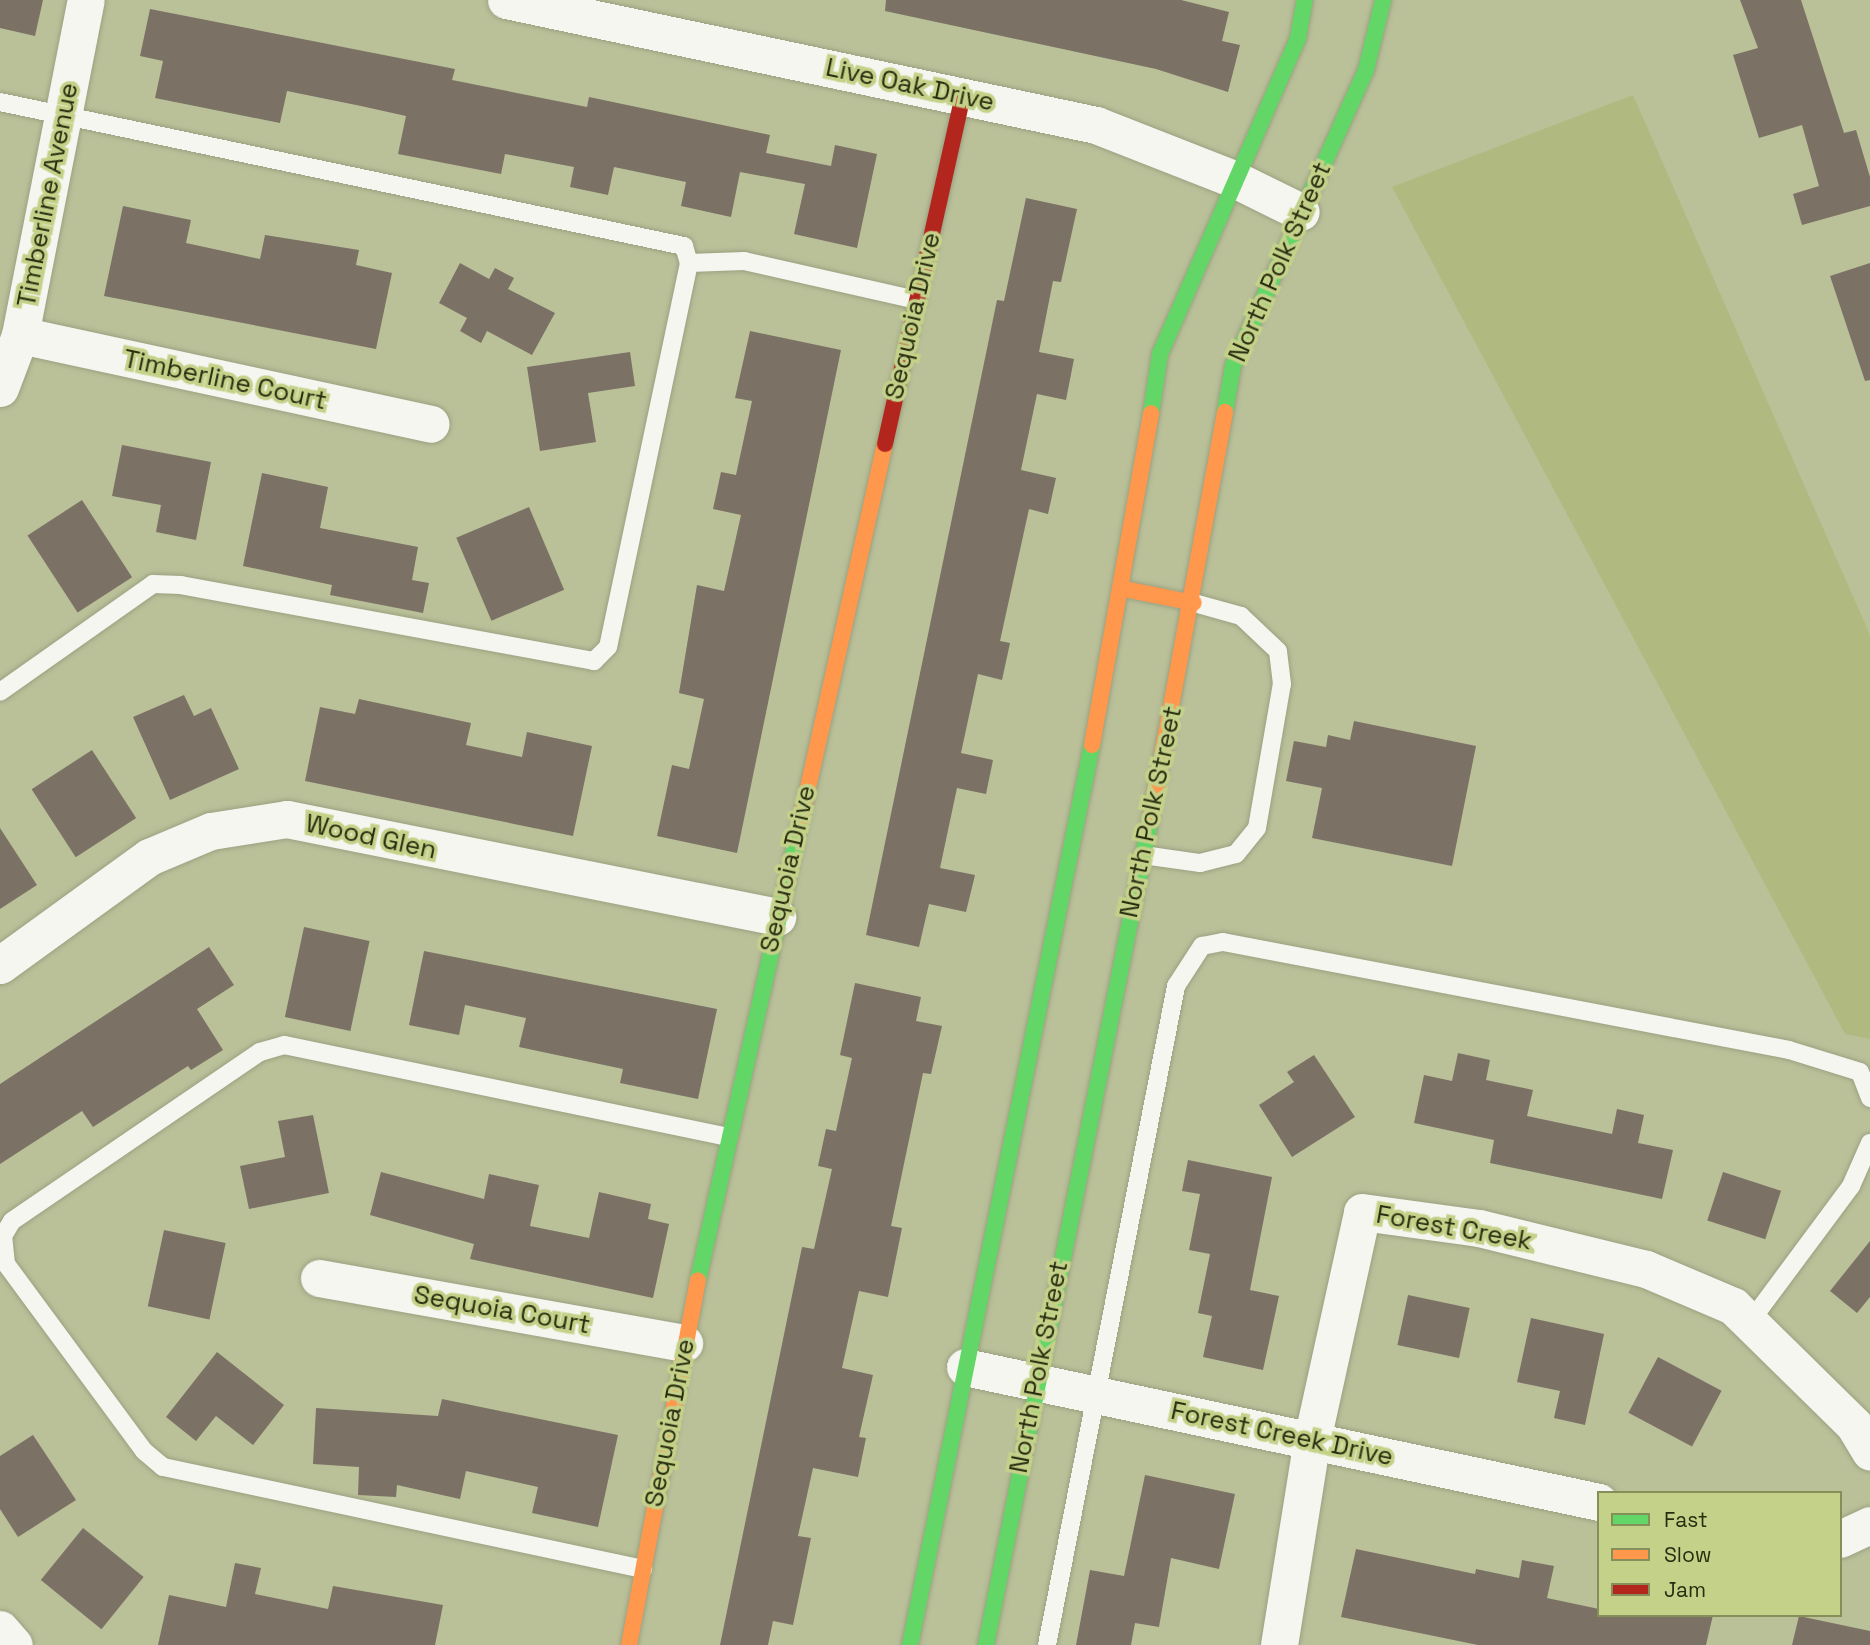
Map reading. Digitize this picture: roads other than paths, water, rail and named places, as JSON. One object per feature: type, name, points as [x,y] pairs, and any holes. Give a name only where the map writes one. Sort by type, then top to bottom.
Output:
[{"type":"main road","points":[[910,1645],[1124,589],[1160,354],[1298,38],[1305,0]]},
{"type":"main road","name":"North Polk Street","points":[[986,1645],[1035,1382],[1194,603],[1233,366],[1366,70],[1382,0]]},
{"type":"main road","name":"Sequoia Drive","points":[[629,1645],[684,1343],[777,917],[963,96]]},
{"type":"main road","points":[[1124,589],[1194,603]]},
{"type":"street","name":"Timberline Avenue","points":[[0,388],[20,335],[86,0]]},
{"type":"street","name":"Live Oak Drive","points":[[506,0],[1096,125],[1236,180],[1301,212]]},
{"type":"street","name":"Timberline Court","points":[[20,335],[430,424]]},
{"type":"street","name":"Wood Glen","points":[[0,965],[149,857],[211,831],[287,819],[777,917]]},
{"type":"street","name":"Forest Creek","points":[[1279,1645],[1312,1440],[1362,1212],[1479,1228],[1646,1269],[1733,1306],[1854,1424],[1870,1451]]},
{"type":"street","name":"Sequoia Court","points":[[319,1278],[684,1343]]},
{"type":"street","name":"Forest Creek Drive","points":[[965,1367],[1597,1502]]},
{"type":"street","points":[[1842,1538],[1870,1525]]},
{"type":"street","points":[[0,1629],[14,1645]]},
{"type":"lane","points":[[0,102],[684,246],[689,262],[608,647],[594,661],[153,584],[0,692]]},
{"type":"lane","points":[[689,262],[744,261],[917,300]]},
{"type":"lane","points":[[1143,855],[1200,863],[1236,854],[1256,828],[1282,684],[1278,651],[1241,616],[1194,603]]},
{"type":"lane","points":[[1047,1645],[1176,986],[1202,946],[1223,942],[1789,1050],[1860,1072],[1870,1098]]},
{"type":"lane","points":[[643,1569],[163,1467],[144,1451],[6,1264],[3,1236],[12,1221],[260,1052],[284,1045],[729,1137]]},
{"type":"lane","points":[[1750,1322],[1852,1186],[1870,1143]]}]
